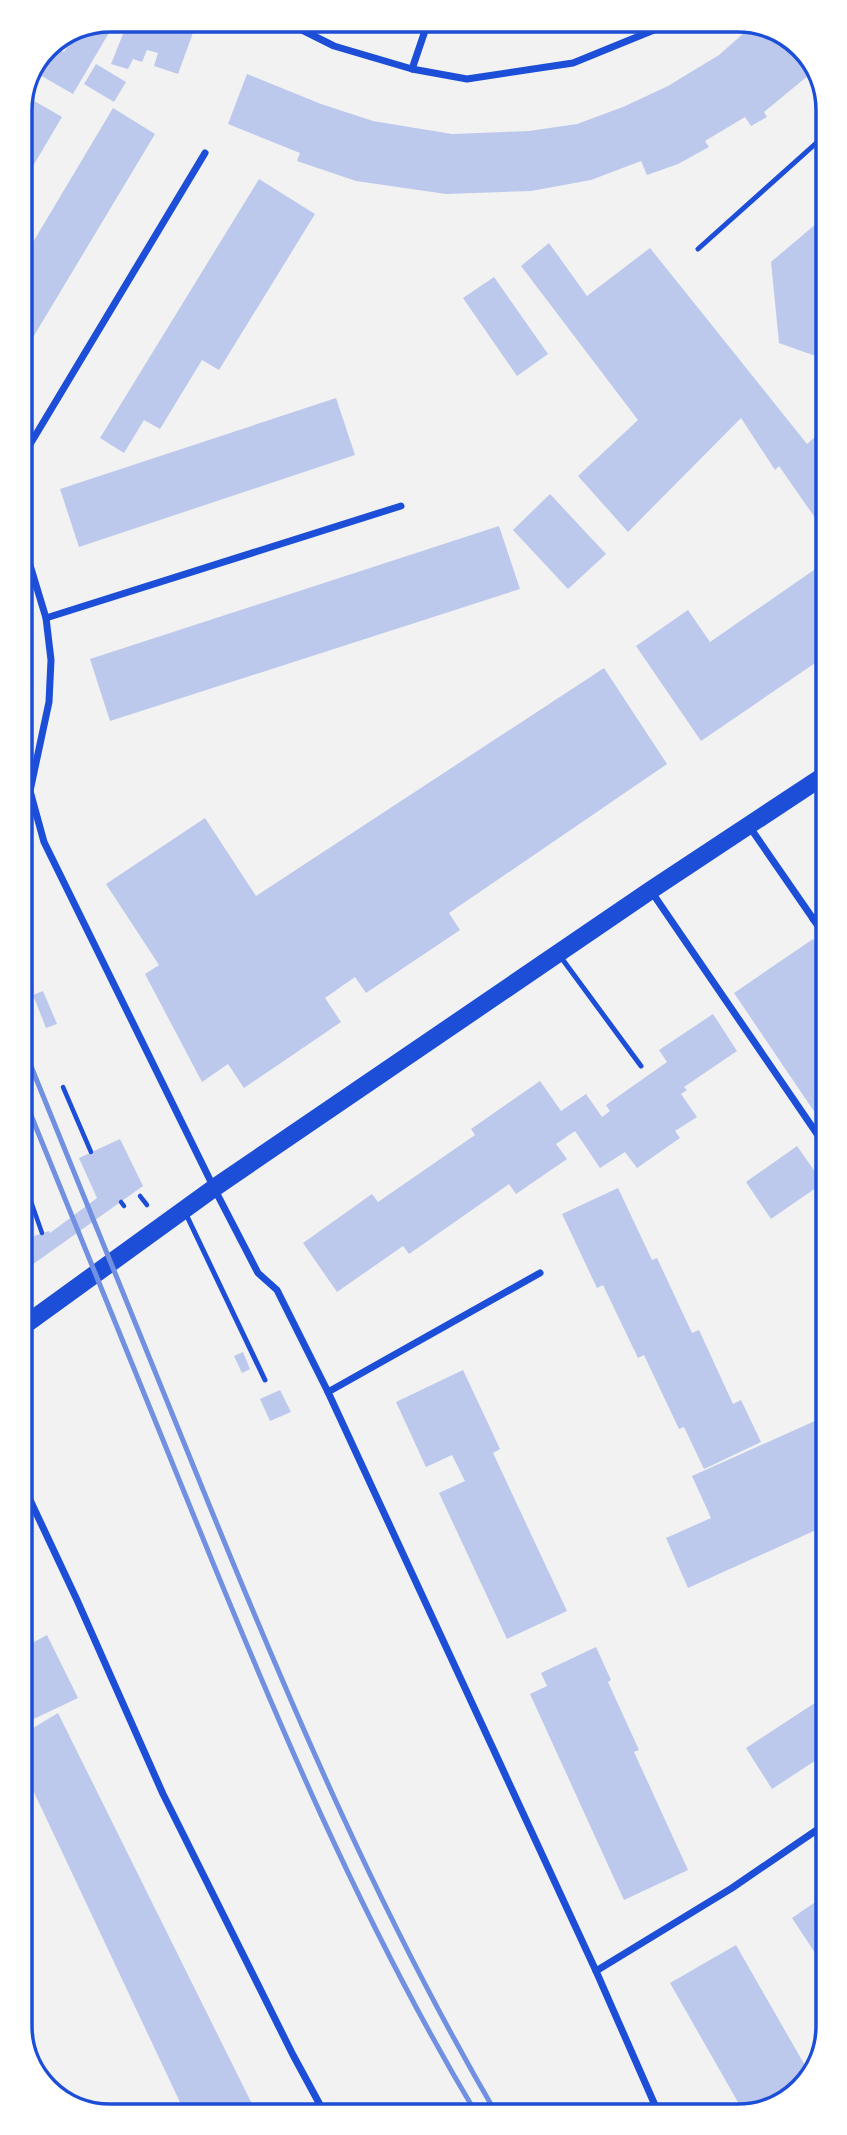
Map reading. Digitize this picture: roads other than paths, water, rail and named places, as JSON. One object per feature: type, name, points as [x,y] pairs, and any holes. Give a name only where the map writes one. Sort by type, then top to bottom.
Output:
[{"type":"main road","points":[[32,1320],[214,1188],[650,890],[816,781]]},
{"type":"street","points":[[306,32],[334,46],[412,69],[467,79],[573,63],[649,32]]},
{"type":"street","points":[[412,69],[425,32]]},
{"type":"street","points":[[32,441],[205,153]]},
{"type":"street","points":[[46,618],[401,506]]},
{"type":"street","points":[[32,572],[46,618],[51,660],[50,702],[32,782]]},
{"type":"street","points":[[32,798],[44,842],[214,1188],[258,1273],[276,1290],[328,1392],[596,1971],[654,2104]]},
{"type":"street","points":[[749,825],[816,923]]},
{"type":"street","points":[[650,890],[816,1132]]},
{"type":"street","points":[[328,1392],[540,1273]]},
{"type":"street","points":[[32,1504],[163,1794],[319,2103]]},
{"type":"street","points":[[596,1971],[732,1888],[816,1831]]},
{"type":"lane","points":[[698,249],[816,143]]},
{"type":"lane","points":[[558,953],[641,1066]]},
{"type":"lane","points":[[184,1210],[265,1380]]},
{"type":"railway","points":[[32,1069],[240,1581],[341,1813],[415,1964],[491,2104]]},
{"type":"railway","points":[[32,1118],[223,1587],[322,1817],[395,1967],[471,2104]]}]
